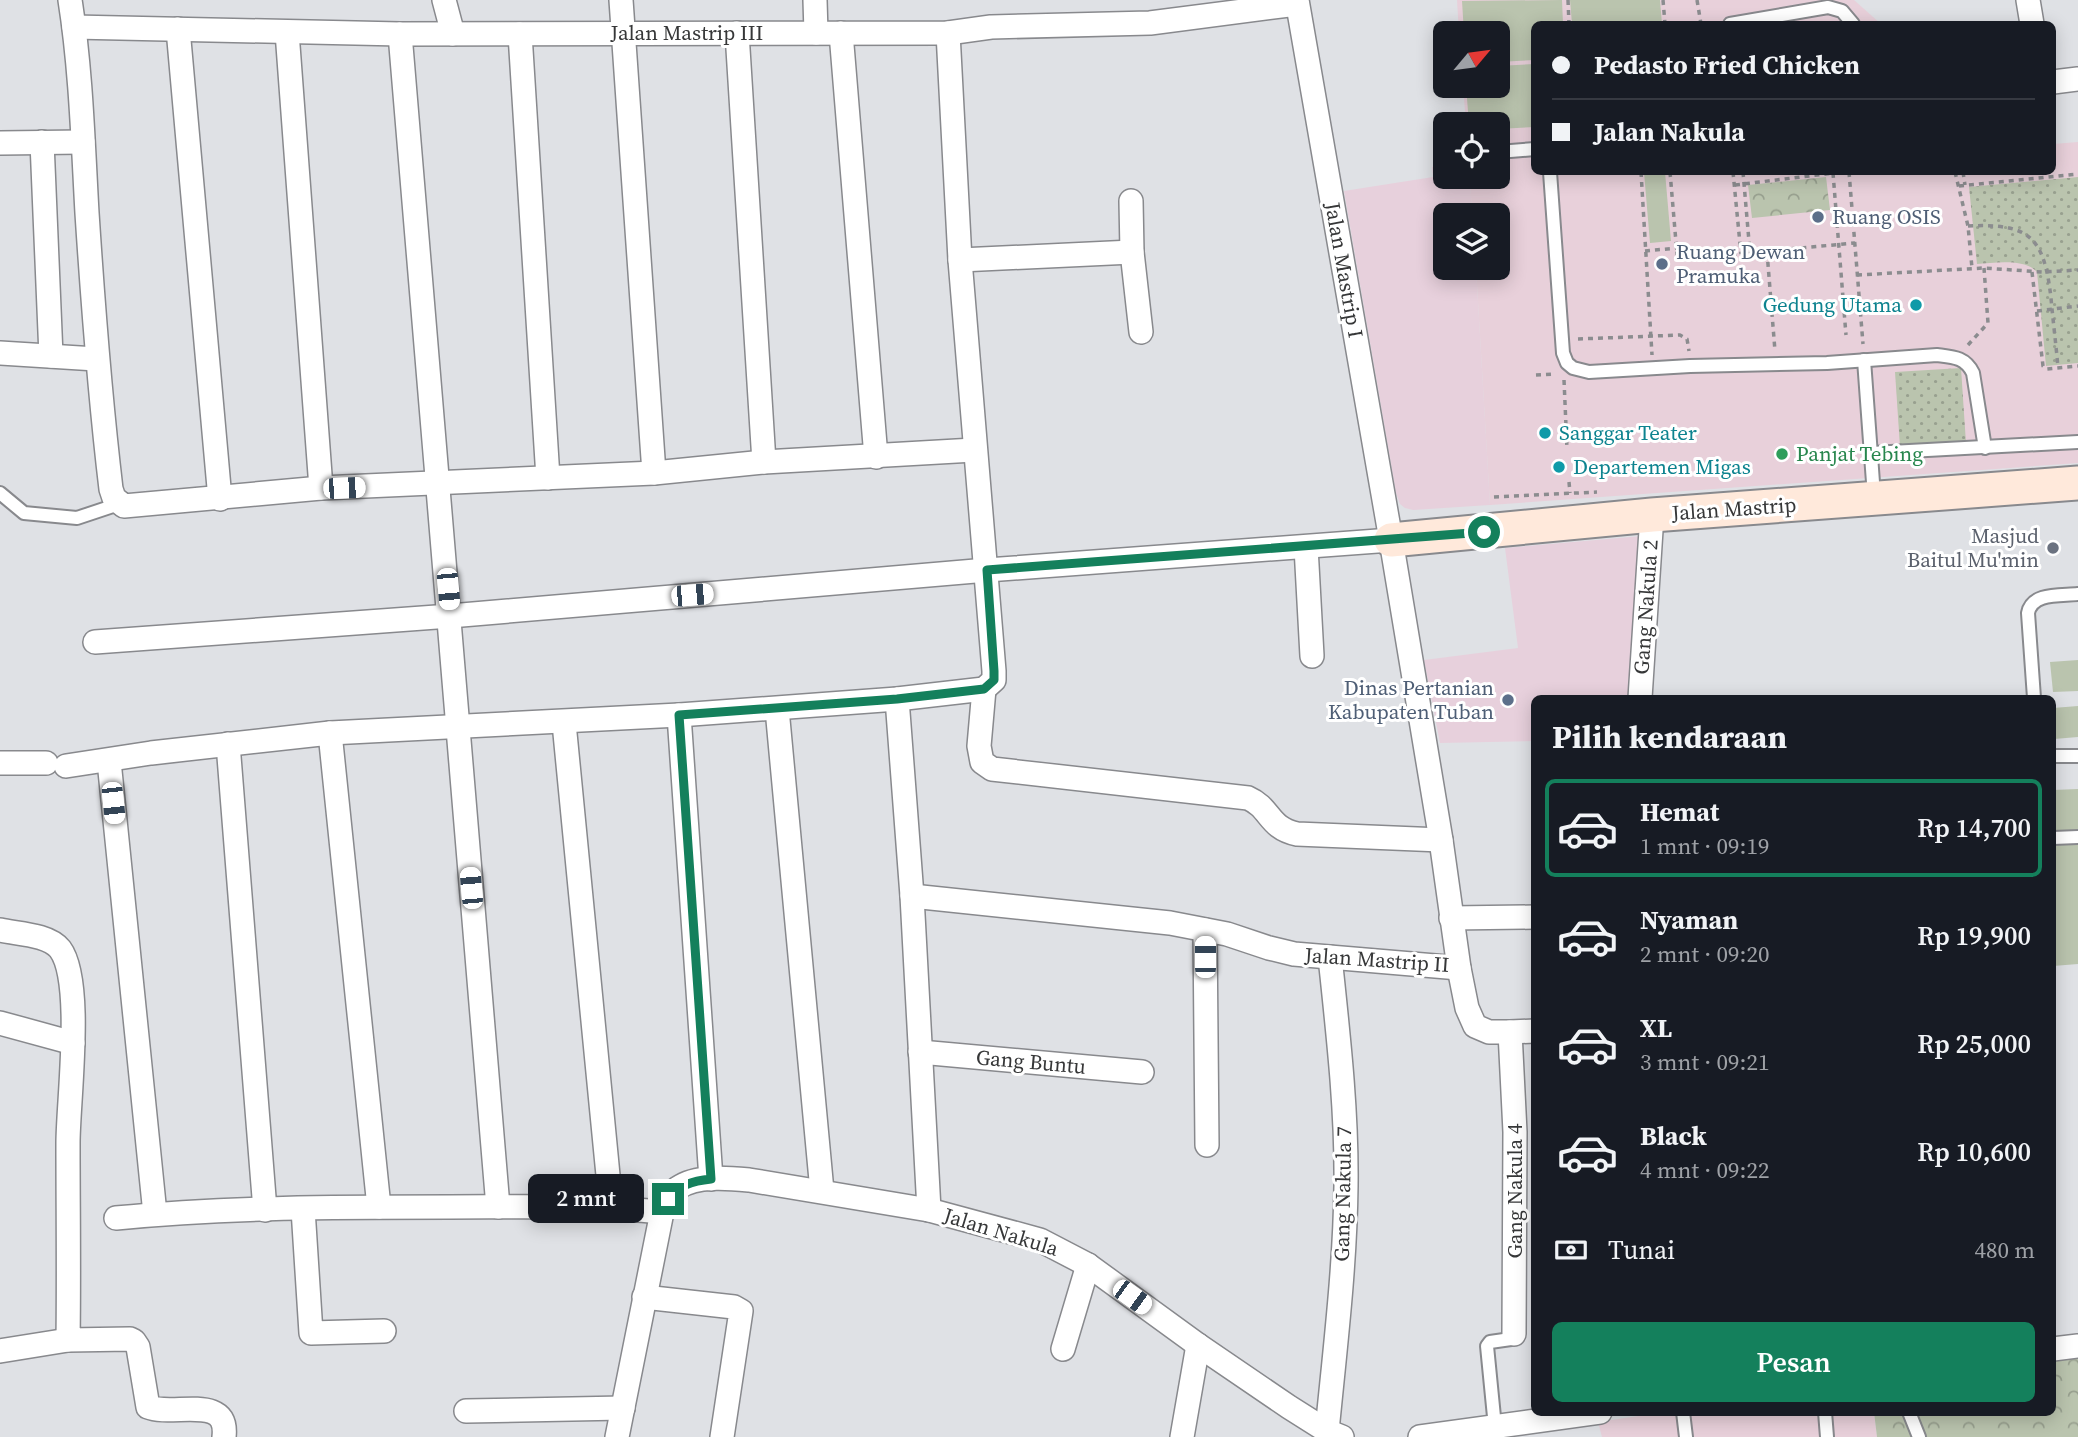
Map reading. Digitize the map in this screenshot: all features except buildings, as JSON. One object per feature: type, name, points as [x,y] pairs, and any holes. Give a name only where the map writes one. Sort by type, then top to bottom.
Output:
[{"type":"street","points":[[70,0],[75,27],[96,359],[111,489],[119,504],[124,506],[220,499],[321,488],[654,472],[764,462],[974,450]]},
{"type":"street","points":[[444,0],[453,34]]},
{"type":"street","points":[[621,0],[654,472]]},
{"type":"street","points":[[815,0],[816,33]]},
{"type":"street","points":[[2028,0],[2032,21]]},
{"type":"street","name":"Jalan Mastrip III","points":[[75,27],[400,34],[948,33],[991,27],[1150,23],[1297,2]]},
{"type":"street","name":"Jalan Mastrip I","points":[[1297,2],[1391,540]]},
{"type":"street","points":[[178,29],[220,499]]},
{"type":"street","points":[[287,32],[321,488]]},
{"type":"street","points":[[737,33],[764,462]]},
{"type":"street","points":[[841,33],[876,457]]},
{"type":"street","points":[[0,763],[56,765],[109,761],[330,733],[564,723],[777,709],[984,689],[994,680],[994,671],[960,260],[948,33]]},
{"type":"street","points":[[400,34],[498,1207]]},
{"type":"street","points":[[520,34],[548,478]]},
{"type":"street","points":[[2056,82],[2078,79]]},
{"type":"street","points":[[42,142],[51,356]]},
{"type":"street","points":[[0,143],[83,142]]},
{"type":"street","points":[[1130,201],[1132,252],[1141,332]]},
{"type":"street","points":[[960,260],[1132,252]]},
{"type":"street","points":[[0,354],[96,359]]},
{"type":"street","name":"Jalan Mastrip","points":[[1391,540],[1652,515],[2078,482]]},
{"type":"street","name":"Gang Nakula 2","points":[[1640,695],[1652,515]]},
{"type":"street","points":[[95,642],[1391,540]]},
{"type":"street","name":"Jalan Mastrip II","points":[[912,896],[1156,922],[1227,934],[1278,951],[1459,968],[1441,840],[1391,540]]},
{"type":"street","points":[[1306,547],[1312,656]]},
{"type":"street","points":[[984,689],[979,746],[982,762],[992,769],[1248,797],[1256,801],[1280,829],[1297,834],[1441,840]]},
{"type":"street","points":[[897,699],[912,896],[929,1210]]},
{"type":"street","points":[[777,709],[822,1191]]},
{"type":"street","points":[[679,715],[711,1179]]},
{"type":"street","points":[[564,723],[611,1206]]},
{"type":"street","points":[[330,733],[379,1207]]},
{"type":"street","points":[[228,744],[265,1210]]},
{"type":"street","points":[[109,761],[155,1214]]},
{"type":"street","points":[[1451,918],[1531,917]]},
{"type":"street","points":[[0,930],[51,941],[64,956],[69,972],[73,1043],[68,1140],[68,1340]]},
{"type":"street","points":[[1205,930],[1206,1144]]},
{"type":"street","name":"Gang Nakula 7","points":[[1330,957],[1342,1090],[1346,1185],[1335,1434]]},
{"type":"street","points":[[1459,968],[1467,1008],[1475,1026],[1489,1032],[1531,1031]]},
{"type":"street","points":[[0,1023],[73,1043]]},
{"type":"street","name":"Gang Nakula 4","points":[[1510,1032],[1525,1131],[1525,1262],[1514,1334]]},
{"type":"street","name":"Gang Buntu","points":[[920,1052],[1142,1072]]},
{"type":"street","name":"Jalan Nakula","points":[[662,1212],[677,1189],[711,1179],[749,1180],[929,1210],[1040,1240],[1087,1265],[1198,1345],[1335,1434]]},
{"type":"street","points":[[116,1218],[155,1214],[379,1207],[611,1206],[662,1212],[618,1437]]},
{"type":"street","points":[[303,1209],[311,1333],[384,1331]]},
{"type":"street","points":[[1063,1349],[1087,1265]]},
{"type":"street","points":[[644,1297],[734,1307],[741,1311],[722,1437]]},
{"type":"street","points":[[0,1351],[68,1340],[130,1339],[138,1348],[148,1407],[209,1410],[220,1415],[225,1424],[223,1437]]},
{"type":"street","points":[[1182,1437],[1198,1345]]},
{"type":"street","points":[[2056,1349],[2078,1346]]},
{"type":"street","points":[[466,1411],[623,1408]]},
{"type":"street","points":[[1434,1436],[1495,1427],[1587,1421]]},
{"type":"lane","points":[[1747,21],[1828,7],[1842,11],[1850,21]]},
{"type":"lane","points":[[1510,151],[1531,149]]},
{"type":"lane","points":[[1550,175],[1563,347],[1567,363],[1582,372],[1937,355],[1955,357],[1967,363],[1973,373],[1985,448]]},
{"type":"lane","points":[[1864,360],[1874,498]]},
{"type":"lane","points":[[1872,453],[2078,442]]},
{"type":"lane","points":[[0,493],[24,513],[77,518],[119,504]]},
{"type":"lane","points":[[2034,695],[2029,605],[2038,599],[2078,594]]},
{"type":"lane","points":[[2056,756],[2078,756]]},
{"type":"lane","points":[[2056,838],[2078,837]]},
{"type":"lane","name":"Gang Nakula 4","points":[[1495,1427],[1487,1346],[1490,1342],[1511,1339],[1514,1334]]},
{"type":"lane","points":[[1683,1416],[1686,1437]]},
{"type":"lane","points":[[1825,1416],[1827,1437]]},
{"type":"lane","points":[[1911,1416],[1919,1437]]},
{"type":"path","points":[[1568,0],[1569,21]]},
{"type":"path","points":[[1663,0],[1665,21]]},
{"type":"path","points":[[1697,0],[1700,21]]},
{"type":"path","points":[[1959,186],[2078,174]]},
{"type":"path","points":[[1641,175],[1653,368]]},
{"type":"path","points":[[1670,175],[1678,257],[1682,260],[1854,243]]},
{"type":"path","points":[[1733,175],[1741,254]]},
{"type":"path","points":[[1743,175],[1750,253]]},
{"type":"path","points":[[1734,185],[1817,175]]},
{"type":"path","points":[[1833,175],[1846,335]]},
{"type":"path","points":[[1849,175],[1861,326]]},
{"type":"path","points":[[1956,175],[1968,226],[1972,268]]},
{"type":"path","points":[[1964,175],[1965,185]]},
{"type":"path","points":[[1968,226],[1997,225],[2019,232],[2041,250],[2048,272],[2058,368]]},
{"type":"path","points":[[1645,251],[1677,248]]},
{"type":"path","points":[[1767,251],[1777,364]]},
{"type":"path","points":[[1857,275],[1972,268],[2048,272],[2078,270]]},
{"type":"path","points":[[1955,357],[1974,340],[1987,323],[1984,268]]},
{"type":"path","points":[[2032,271],[2043,366],[2047,369],[2078,366]]},
{"type":"path","points":[[1843,301],[1858,299]]},
{"type":"path","points":[[2037,312],[2078,306]]},
{"type":"path","points":[[1567,449],[1563,347],[1651,336],[1684,336],[1688,344],[1690,366]]},
{"type":"path","points":[[1569,482],[1570,493]]},
{"type":"path","points":[[1494,497],[1604,491]]},
{"type":"shaded area","points":[[1457,0],[1854,0],[1878,21],[1531,21],[1531,175],[2056,175],[2056,144],[2078,142],[2078,463],[1490,505],[1477,280],[1510,280],[1510,203],[1471,203],[1471,189],[1510,189],[1510,112],[1465,112],[1464,98],[1510,98],[1510,21],[1458,21]]},
{"type":"shaded area","points":[[1433,177],[1433,189],[1471,189],[1471,203],[1433,203],[1433,280],[1477,280],[1490,505],[1413,510],[1400,504],[1344,191]]},
{"type":"shaded area","points":[[1642,536],[1631,695],[1531,695],[1531,741],[1440,743],[1424,660],[1518,648],[1505,548]]},
{"type":"shaded area","points":[[1638,1416],[1874,1416],[1877,1437],[1602,1437],[1598,1422]]},
{"type":"green space","points":[[1562,0],[1563,21],[1531,21],[1531,60],[1510,61],[1510,21],[1463,21],[1462,1]]},
{"type":"green space","points":[[1570,0],[1660,0],[1662,21],[1572,21]]},
{"type":"green space","points":[[1531,64],[1531,127],[1510,128],[1510,112],[1468,112],[1467,98],[1510,98],[1510,65]]},
{"type":"green space","points":[[1644,175],[1665,175],[1671,241],[1650,243]]},
{"type":"green space","points":[[1826,177],[1830,210],[1752,218],[1748,185]]},
{"type":"green space","points":[[2078,177],[2078,363],[2046,366],[2037,272],[2017,263],[1977,264],[1969,187]]},
{"type":"green space","points":[[1961,368],[1966,443],[1900,447],[1895,372]]},
{"type":"green space","points":[[2078,660],[2078,691],[2053,692],[2050,662]]},
{"type":"green space","points":[[2078,706],[2078,737],[2056,739],[2056,708]]},
{"type":"green space","points":[[2078,789],[2078,964],[2056,966],[2056,790]]},
{"type":"green space","points":[[2078,1356],[2078,1437],[1877,1437],[1874,1416],[2056,1416],[2056,1360]]},
{"type":"place","name":"Ruang OSIS","points":[[1818,217]]},
{"type":"place","name":"Ruang Dewan Pramuka","points":[[1662,264]]},
{"type":"place","name":"Gedung Utama","points":[[1916,305]]},
{"type":"place","name":"Sanggar Teater","points":[[1545,433]]},
{"type":"place","name":"Panjat Tebing","points":[[1782,454]]},
{"type":"place","name":"Departemen Migas","points":[[1559,467]]},
{"type":"place","name":"Masjud Baitul Mu'min","points":[[2053,548]]},
{"type":"place","name":"Dinas Pertanian Kabupaten Tuban","points":[[1508,700]]},
{"type":"route","points":[[668,1199],[683,1185],[711,1179],[679,715],[897,699],[984,689],[994,680],[987,570],[1484,532]]}]
